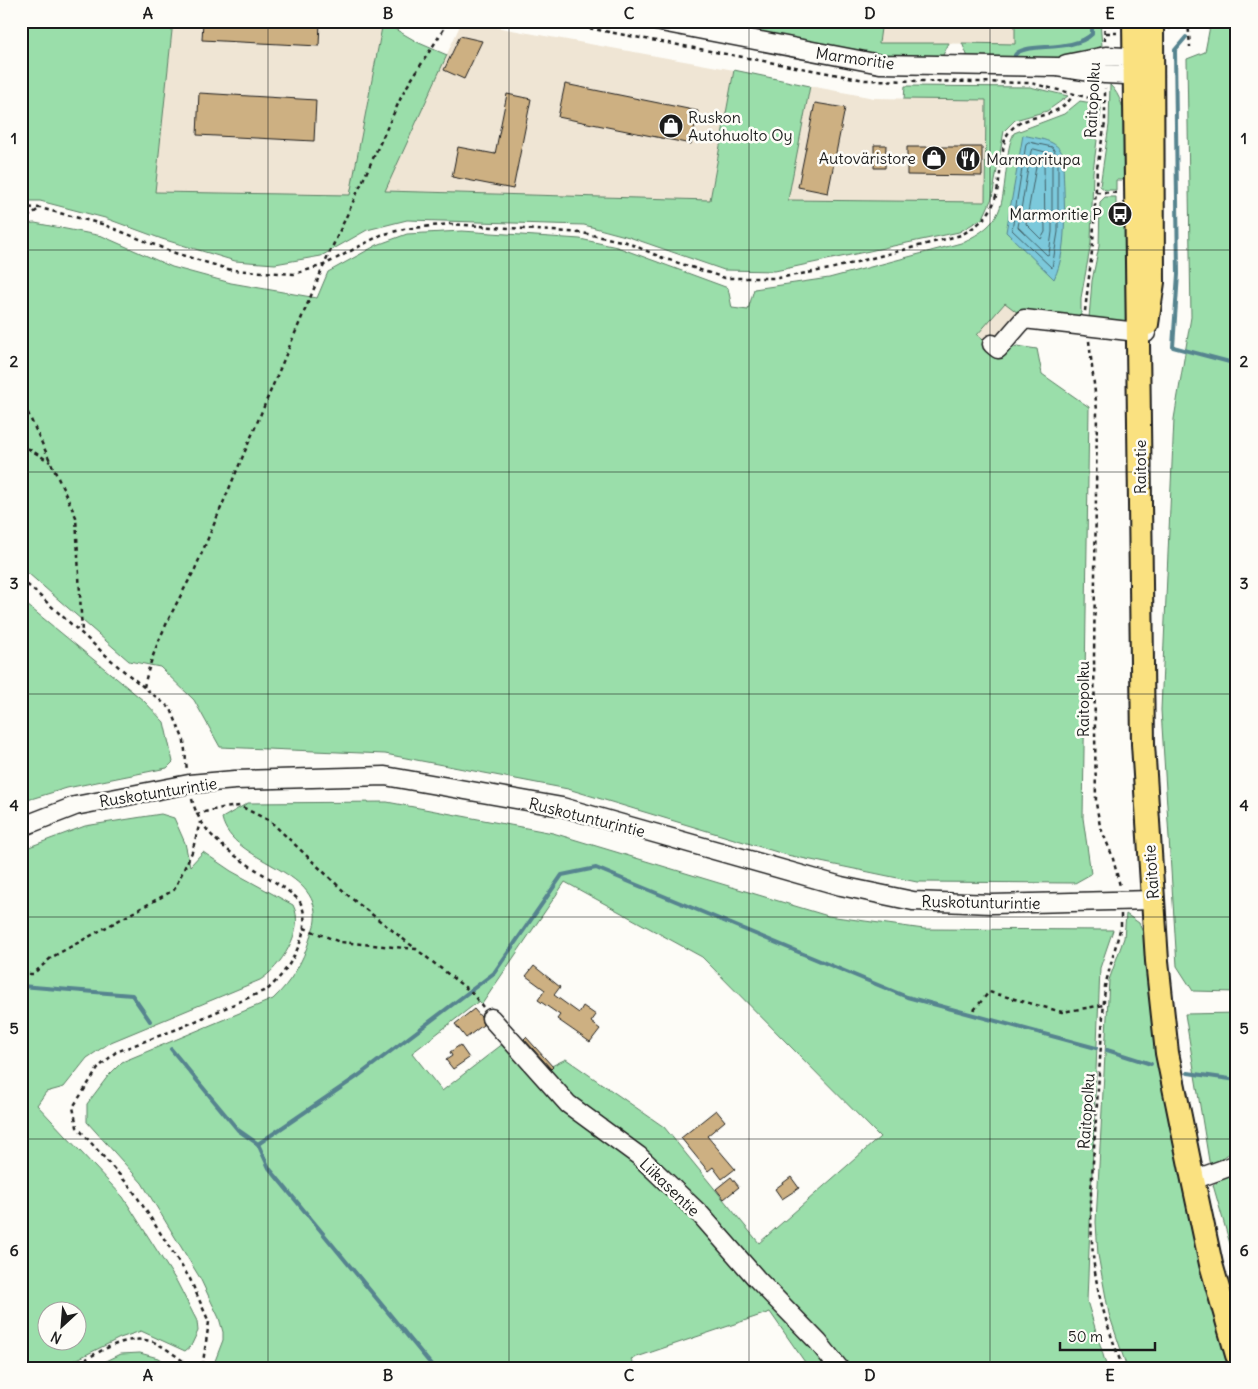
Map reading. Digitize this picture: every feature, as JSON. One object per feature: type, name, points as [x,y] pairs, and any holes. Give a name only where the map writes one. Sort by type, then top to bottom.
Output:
[{"type":"main road","name":"Raitotie","points":[[1134,21],[1143,67],[1154,282],[1142,332],[1139,380],[1143,744],[1152,900],[1167,1053],[1211,1264],[1237,1355]]},
{"type":"main road","name":"Raitotie","points":[[1143,67],[1152,21]]},
{"type":"street","name":"Marmoritie","points":[[656,21],[880,64],[1057,66],[1104,74],[1143,67]]},
{"type":"street","name":"Marmoritie","points":[[1057,66],[1106,56],[1143,67]]},
{"type":"street","points":[[992,344],[998,349],[1024,319],[1142,332]]},
{"type":"street","name":"Ruskotunturintie","points":[[21,827],[75,806],[189,784],[235,780],[385,776],[562,807],[841,886],[913,900],[992,904],[1152,900]]},
{"type":"street","name":"Liikasentie","points":[[491,1018],[568,1104],[639,1156],[700,1214],[756,1278],[818,1342],[838,1368]]},
{"type":"street","points":[[1193,1180],[1237,1164]]},
{"type":"path","points":[[144,687],[148,668],[169,619],[195,569],[324,265],[404,91],[449,21]]},
{"type":"path","name":"Raitopolku","points":[[1104,21],[1106,56]]},
{"type":"path","points":[[1188,21],[1190,47]]},
{"type":"path","name":"Raitopolku","points":[[1104,74],[1104,123],[1097,168],[1093,243],[1085,300],[1097,410],[1094,658],[1096,802],[1100,826],[1119,874],[1122,926],[1109,968],[1104,1005],[1091,1192],[1093,1256],[1104,1315],[1123,1368]]},
{"type":"path","points":[[21,207],[40,208],[102,224],[175,253],[232,270],[294,274],[324,265],[381,235],[404,229],[450,224],[582,233],[626,242],[664,258],[725,278],[778,278],[830,268],[961,235],[980,225],[989,214],[996,199],[1006,138],[1015,125],[1053,113],[1067,105],[1074,94]]},
{"type":"path","points":[[1096,192],[1120,193]]},
{"type":"path","points":[[21,222],[40,208]]},
{"type":"path","points":[[21,398],[76,517],[82,633]]},
{"type":"path","points":[[21,444],[51,463]]},
{"type":"path","points":[[21,579],[171,709],[184,740],[189,784],[196,814],[200,822],[210,834],[239,858],[299,900],[304,908],[304,928],[287,967],[277,981],[268,989],[180,1028],[116,1052],[99,1067],[73,1107],[77,1127],[132,1189],[190,1279],[209,1322],[203,1362],[207,1368]]},
{"type":"path","points":[[196,814],[240,806],[270,821],[351,898],[472,992]]},
{"type":"path","points":[[21,974],[33,974],[52,957],[174,890],[192,852],[200,822]]},
{"type":"path","points":[[304,928],[340,942],[416,949]]},
{"type":"path","points":[[974,1010],[989,992],[1062,1012],[1104,1005]]},
{"type":"path","points":[[71,1368],[109,1347],[132,1341],[151,1341],[193,1368]]},
{"type":"shaded area","points":[[173,21],[383,21],[350,195],[155,192]]},
{"type":"shaded area","points":[[462,21],[734,70],[710,200],[385,191]]},
{"type":"shaded area","points":[[882,21],[1015,21],[1015,44],[878,43]]},
{"type":"shaded area","points":[[810,86],[874,98],[986,100],[985,202],[788,200]]},
{"type":"shaded area","points":[[1005,302],[1022,316],[997,352],[977,335]]},
{"type":"green space","points":[[21,21],[173,21],[155,192],[350,195],[383,22],[419,43],[447,55],[385,191],[710,200],[734,70],[810,86],[788,200],[985,202],[986,100],[904,99],[905,86],[1030,87],[1068,96],[1047,111],[1015,120],[1004,131],[992,198],[983,218],[959,232],[775,271],[724,270],[629,237],[584,225],[407,220],[367,230],[321,256],[275,264],[235,261],[162,239],[105,218],[40,201],[21,201]]},
{"type":"green space","points":[[690,21],[766,21],[784,25],[785,21],[882,21],[879,43],[949,43],[942,57],[867,55]]},
{"type":"green space","points":[[1015,21],[1100,21],[1102,46],[1089,52],[1055,59],[968,57],[962,43],[1015,44]]},
{"type":"green space","points":[[1211,21],[1237,21],[1237,992],[1193,991],[1177,966],[1161,710],[1174,419],[1191,317],[1187,59],[1205,52]]},
{"type":"green space","points":[[1110,85],[1117,93],[1122,104],[1127,144],[1123,180],[1116,180],[1116,190],[1105,190],[1100,186],[1109,125]]},
{"type":"green space","points":[[1080,101],[1098,104],[1101,108],[1093,172],[1091,243],[1081,298],[1081,322],[1022,316],[1005,303],[977,335],[1000,354],[1017,346],[1037,349],[1042,374],[1089,407],[1083,818],[1091,874],[1075,883],[917,882],[787,855],[568,789],[385,754],[220,747],[194,700],[160,667],[129,661],[21,567],[21,224],[35,223],[102,236],[172,267],[231,283],[317,298],[328,272],[377,245],[407,234],[462,231],[580,239],[617,247],[728,288],[732,308],[748,310],[754,289],[829,278],[961,243],[975,235],[986,228],[998,212],[1003,192],[1009,148],[1014,133],[1064,114]]},
{"type":"green space","points":[[1105,197],[1116,197],[1116,222],[1124,222],[1127,241],[1128,320],[1124,325],[1089,318],[1092,281],[1099,246],[1100,202]]},
{"type":"green space","points":[[21,600],[144,701],[164,722],[173,762],[167,768],[67,788],[21,802]]},
{"type":"green space","points":[[387,802],[553,833],[828,916],[924,929],[1113,930],[1100,968],[1087,1301],[1107,1368],[809,1368],[770,1312],[631,1359],[637,1368],[217,1368],[215,1361],[223,1340],[223,1332],[219,1318],[200,1278],[142,1183],[87,1122],[87,1104],[108,1076],[122,1062],[273,999],[291,979],[300,963],[315,920],[313,902],[304,888],[241,846],[229,833],[222,818],[248,803]],"holes":[[[565,882],[702,957],[880,1137],[759,1243],[664,1127],[566,1059],[531,1076],[504,1043],[442,1091],[412,1053],[479,1001],[482,1004]]]},
{"type":"green space","points":[[161,814],[174,818],[185,843],[190,866],[203,852],[231,871],[293,905],[296,915],[294,936],[283,957],[268,974],[260,980],[111,1042],[87,1058],[64,1087],[46,1092],[37,1105],[123,1197],[177,1282],[197,1321],[198,1331],[191,1346],[185,1351],[141,1331],[120,1338],[59,1368],[21,1368],[21,850],[85,826]]},
{"type":"green space","points":[[1126,914],[1139,923],[1144,935],[1160,1060],[1182,1184],[1231,1368],[1127,1368],[1109,1314],[1098,1255],[1096,1222],[1109,980],[1124,938]]},
{"type":"green space","points":[[1237,1013],[1237,1148],[1210,1167],[1185,1014]]},
{"type":"green space","points":[[1237,1170],[1237,1268],[1213,1185]]},
{"type":"green space","points":[[140,1353],[158,1358],[172,1368],[92,1368],[121,1354]]},
{"type":"water","points":[[1023,135],[1052,143],[1057,146],[1063,156],[1064,235],[1059,266],[1054,279],[1006,232]]},
{"type":"building","points":[[203,21],[320,21],[319,46],[202,40]]},
{"type":"building","points":[[460,36],[482,41],[464,79],[444,70]]},
{"type":"building","points":[[565,84],[698,111],[691,144],[558,117]]},
{"type":"building","points":[[199,93],[316,100],[314,141],[197,135]]},
{"type":"building","points":[[507,94],[531,99],[513,189],[452,177],[458,147],[495,154]]},
{"type":"building","points":[[815,103],[845,108],[828,193],[798,187]]},
{"type":"building","points":[[874,145],[886,145],[885,168],[874,168]]},
{"type":"building","points":[[907,147],[982,147],[982,176],[907,175]]},
{"type":"building","points":[[534,966],[560,987],[554,995],[579,1013],[583,1006],[596,1015],[591,1022],[600,1029],[590,1042],[557,1019],[560,1015],[538,1000],[545,990],[526,976]]},
{"type":"building","points":[[474,1009],[481,1017],[483,1025],[466,1038],[455,1024]]},
{"type":"building","points":[[526,1037],[553,1067],[551,1069],[524,1039]]},
{"type":"building","points":[[460,1045],[469,1058],[453,1069],[446,1060],[452,1056],[450,1052]]},
{"type":"building","points":[[716,1110],[725,1121],[707,1136],[735,1169],[722,1179],[713,1167],[708,1171],[681,1138]]},
{"type":"building","points":[[731,1177],[739,1187],[724,1199],[716,1189]]},
{"type":"building","points":[[791,1177],[799,1188],[782,1199],[775,1189]]},
{"type":"waterway","points":[[1015,55],[1020,51],[1028,49],[1061,46],[1084,40],[1092,34],[1092,21]]},
{"type":"waterway","points":[[1186,37],[1175,50],[1178,274],[1173,347],[1237,364]]},
{"type":"waterway","points":[[171,1049],[238,1130],[258,1144],[358,1076],[494,973],[562,875],[596,868],[907,997],[1096,1048]]},
{"type":"waterway","points":[[21,986],[132,995],[150,1021]]},
{"type":"waterway","points":[[1107,1050],[1151,1064]]},
{"type":"waterway","points":[[1188,1073],[1237,1080]]},
{"type":"waterway","points":[[258,1144],[269,1168],[434,1368]]},
{"type":"place","name":"Ruskon Autohuolto Oy","points":[[671,126]]},
{"type":"place","name":"Autoväristore","points":[[934,158]]},
{"type":"place","name":"Marmoritupa","points":[[968,159]]},
{"type":"place","name":"Marmoritie P","points":[[1120,214]]}]
